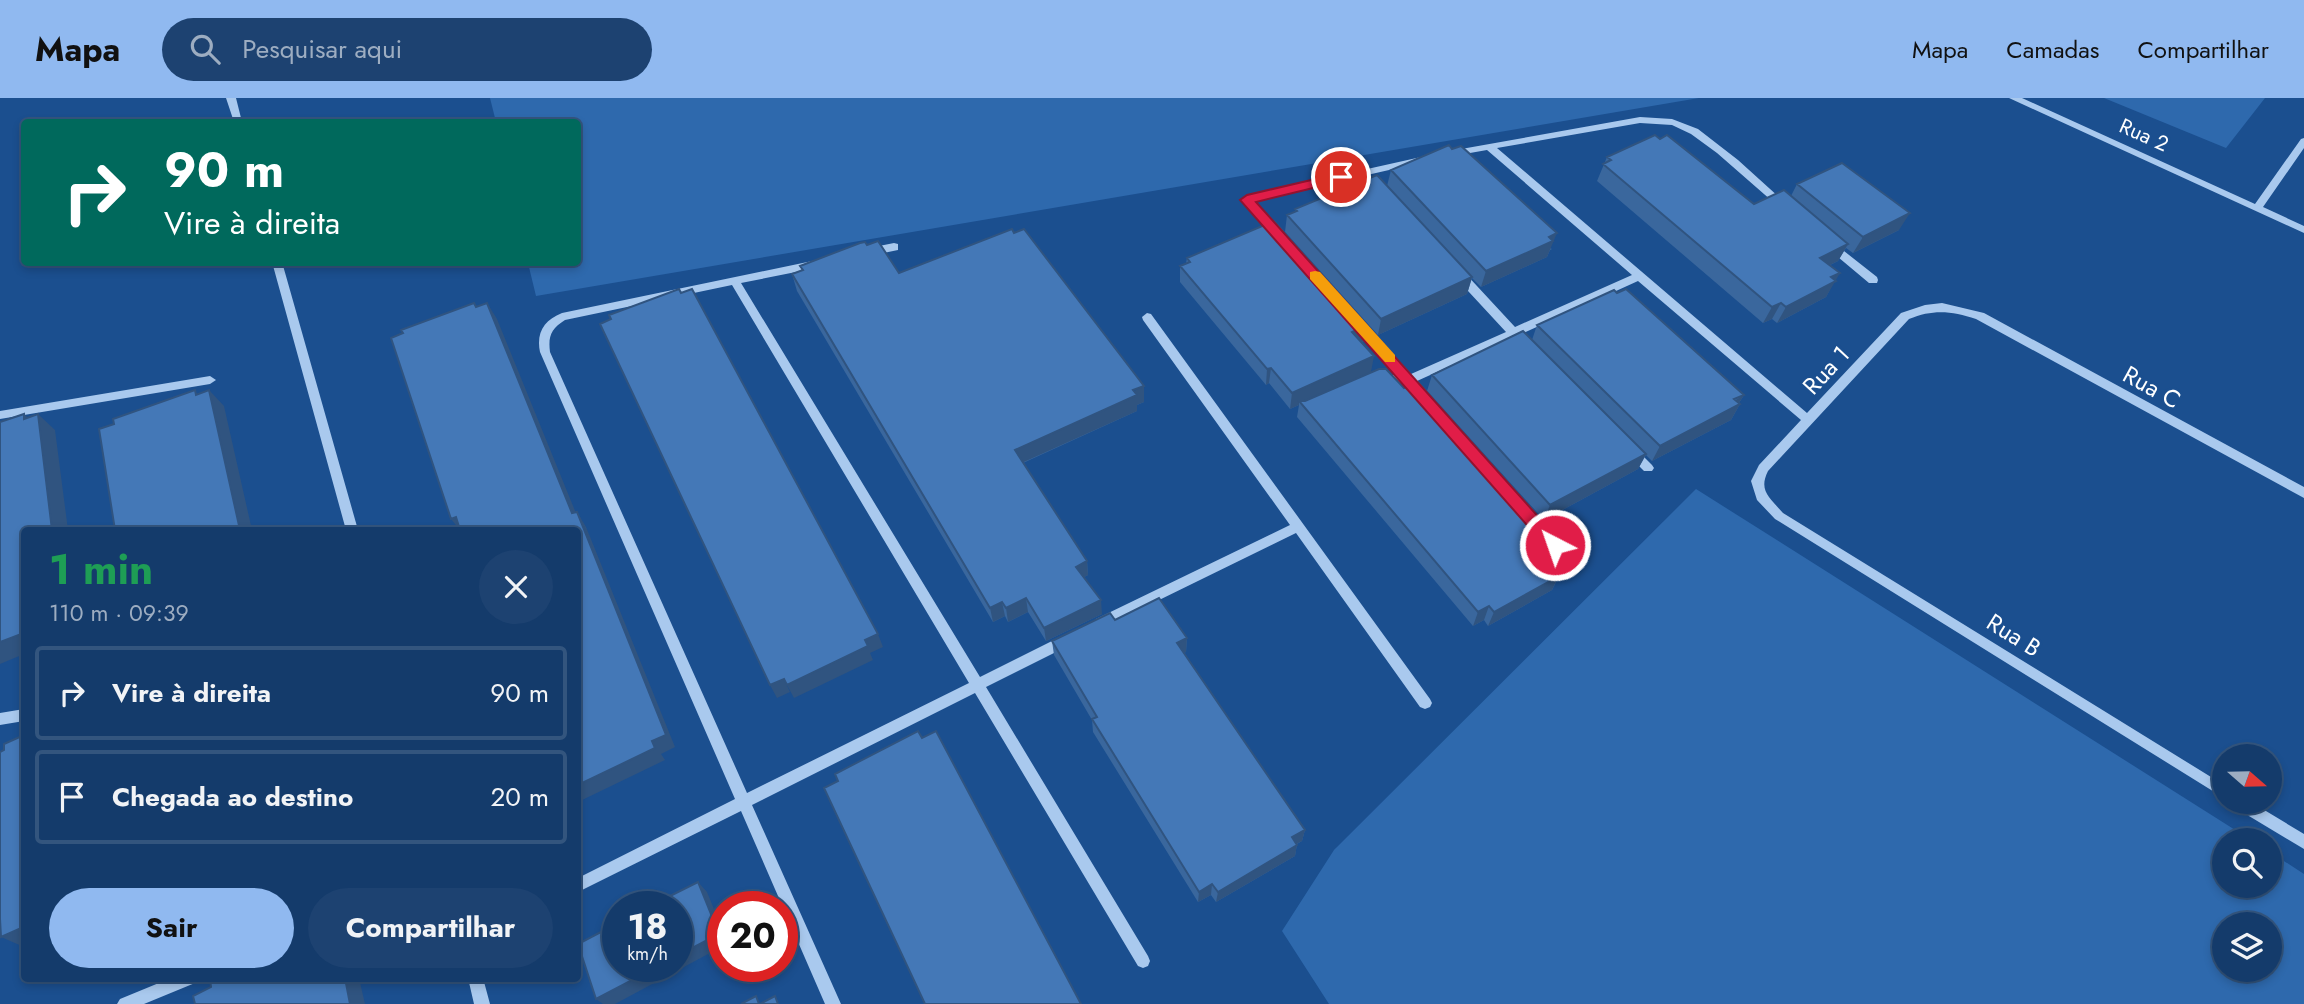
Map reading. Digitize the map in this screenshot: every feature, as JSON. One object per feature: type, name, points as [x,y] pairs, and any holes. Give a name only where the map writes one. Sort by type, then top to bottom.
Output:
[{"type":"street","points":[[231,98],[237,119]]},
{"type":"street","name":"Rua 2","points":[[2014,98],[2304,230]]},
{"type":"street","points":[[1447,155],[1640,120],[1663,120],[1681,124],[1700,136],[1792,212]]},
{"type":"street","points":[[2258,207],[2304,141]]},
{"type":"street","points":[[1488,146],[1808,420]]},
{"type":"street","points":[[1292,250],[1247,200],[1433,158]]},
{"type":"street","points":[[1365,172],[1374,182]]},
{"type":"street","points":[[1822,237],[1873,279]]},
{"type":"street","points":[[854,256],[894,247]]},
{"type":"street","points":[[828,262],[562,317],[545,329],[542,337],[545,352],[833,1004]]},
{"type":"street","points":[[1449,263],[1533,353]]},
{"type":"street","points":[[278,266],[351,527]]},
{"type":"street","points":[[1362,383],[1374,378],[1409,380],[1639,276]]},
{"type":"street","points":[[735,282],[1143,961]]},
{"type":"street","name":"Rua 1","points":[[1779,516],[1761,497],[1757,481],[1763,468],[1905,316],[1924,306],[1949,306],[1980,316]]},
{"type":"street","points":[[1346,310],[1436,411]]},
{"type":"street","name":"Rua C","points":[[1980,316],[2304,493]]},
{"type":"street","points":[[1147,317],[1425,703]]},
{"type":"street","points":[[0,415],[210,380]]},
{"type":"street","points":[[1619,439],[1648,468]]},
{"type":"street","points":[[1518,504],[1555,545]]},
{"type":"street","name":"Rua B","points":[[1779,516],[2212,785]]},
{"type":"street","points":[[581,883],[1299,526]]},
{"type":"street","points":[[0,719],[21,716]]},
{"type":"street","points":[[2258,814],[2304,842]]},
{"type":"street","points":[[125,1004],[180,982]]},
{"type":"street","points":[[476,982],[482,1004]]},
{"type":"shaded area","points":[[490,98],[1699,98],[536,296],[529,266],[581,266],[581,119],[495,119]]},
{"type":"shaded area","points":[[2104,98],[2265,98],[2226,148]]},
{"type":"shaded area","points":[[1696,489],[2232,828],[2212,828],[2212,898],[2282,898],[2282,860],[2304,874],[2304,1004],[1329,1004],[1282,931],[1334,850]]},
{"type":"building","points":[[1655,135],[1660,139],[1667,135],[1754,204],[1784,190],[1848,244],[1820,258],[1840,273],[1831,277],[1836,281],[1786,307],[1781,303],[1772,307],[1603,164],[1611,160],[1607,157]]},
{"type":"building","points":[[1449,145],[1452,149],[1461,146],[1557,233],[1549,237],[1553,241],[1486,271],[1391,170]]},
{"type":"building","points":[[1842,163],[1910,213],[1863,237],[1797,184]]},
{"type":"building","points":[[1377,175],[1472,277],[1381,319],[1287,215],[1297,211],[1295,209]]},
{"type":"building","points":[[1274,221],[1367,325],[1352,332],[1374,356],[1292,393],[1271,368],[1267,369],[1180,266],[1190,262],[1187,258]]},
{"type":"building","points":[[1012,229],[1014,233],[1024,229],[1144,386],[1133,390],[1137,395],[1015,450],[1087,561],[1076,567],[1101,600],[1044,628],[1026,598],[1006,608],[1002,602],[990,608],[792,274],[803,270],[800,266],[860,243],[865,242],[867,245],[878,241],[899,273]]},
{"type":"building","points":[[679,289],[681,293],[692,289],[878,634],[865,640],[868,646],[787,685],[784,679],[770,685],[600,324],[611,319],[609,315]]},
{"type":"building","points":[[1626,289],[1744,395],[1734,399],[1740,404],[1660,446],[1537,325],[1614,290],[1617,293]]},
{"type":"building","points":[[474,303],[476,307],[487,303],[572,513],[577,512],[666,735],[652,741],[655,748],[581,784],[581,527],[459,527],[456,517],[451,519],[391,338],[403,333],[401,330]]},
{"type":"building","points":[[1523,331],[1646,454],[1550,505],[1432,375]]},
{"type":"building","points":[[1379,369],[1386,369],[1404,388],[1418,382],[1536,513],[1524,520],[1564,564],[1554,570],[1559,576],[1494,612],[1489,606],[1478,612],[1299,401],[1305,401]]},
{"type":"building","points":[[195,390],[196,395],[209,390],[239,527],[115,527],[99,429],[114,424],[113,419]]},
{"type":"building","points":[[24,414],[24,419],[38,414],[52,527],[21,527],[21,634],[0,642],[0,422]]},
{"type":"building","points":[[1159,598],[1187,638],[1177,643],[1305,830],[1292,837],[1297,845],[1218,892],[1212,884],[1199,892],[1092,719],[1097,717],[1052,641],[1110,613],[1115,620]]},
{"type":"building","points":[[918,731],[922,738],[936,731],[1081,1004],[925,1004],[824,788],[838,781],[835,774]]},
{"type":"building","points":[[21,736],[21,936],[19,929],[1,937],[0,752],[4,750],[4,744]]},
{"type":"building","points":[[698,882],[707,904],[707,940],[693,948],[693,891],[680,891]]},
{"type":"building","points":[[602,931],[602,982],[628,982],[596,999],[581,953],[581,942]]},
{"type":"building","points":[[210,982],[346,982],[350,1004],[195,1004],[193,996],[211,987]]},
{"type":"building","points":[[756,996],[759,1004],[741,1004]]},
{"type":"building","points":[[775,996],[778,1004],[760,1004]]},
{"type":"slow traffic","points":[[1315,275],[1390,359]]},
{"type":"route","points":[[1341,177],[1247,200],[1555,545]]}]
